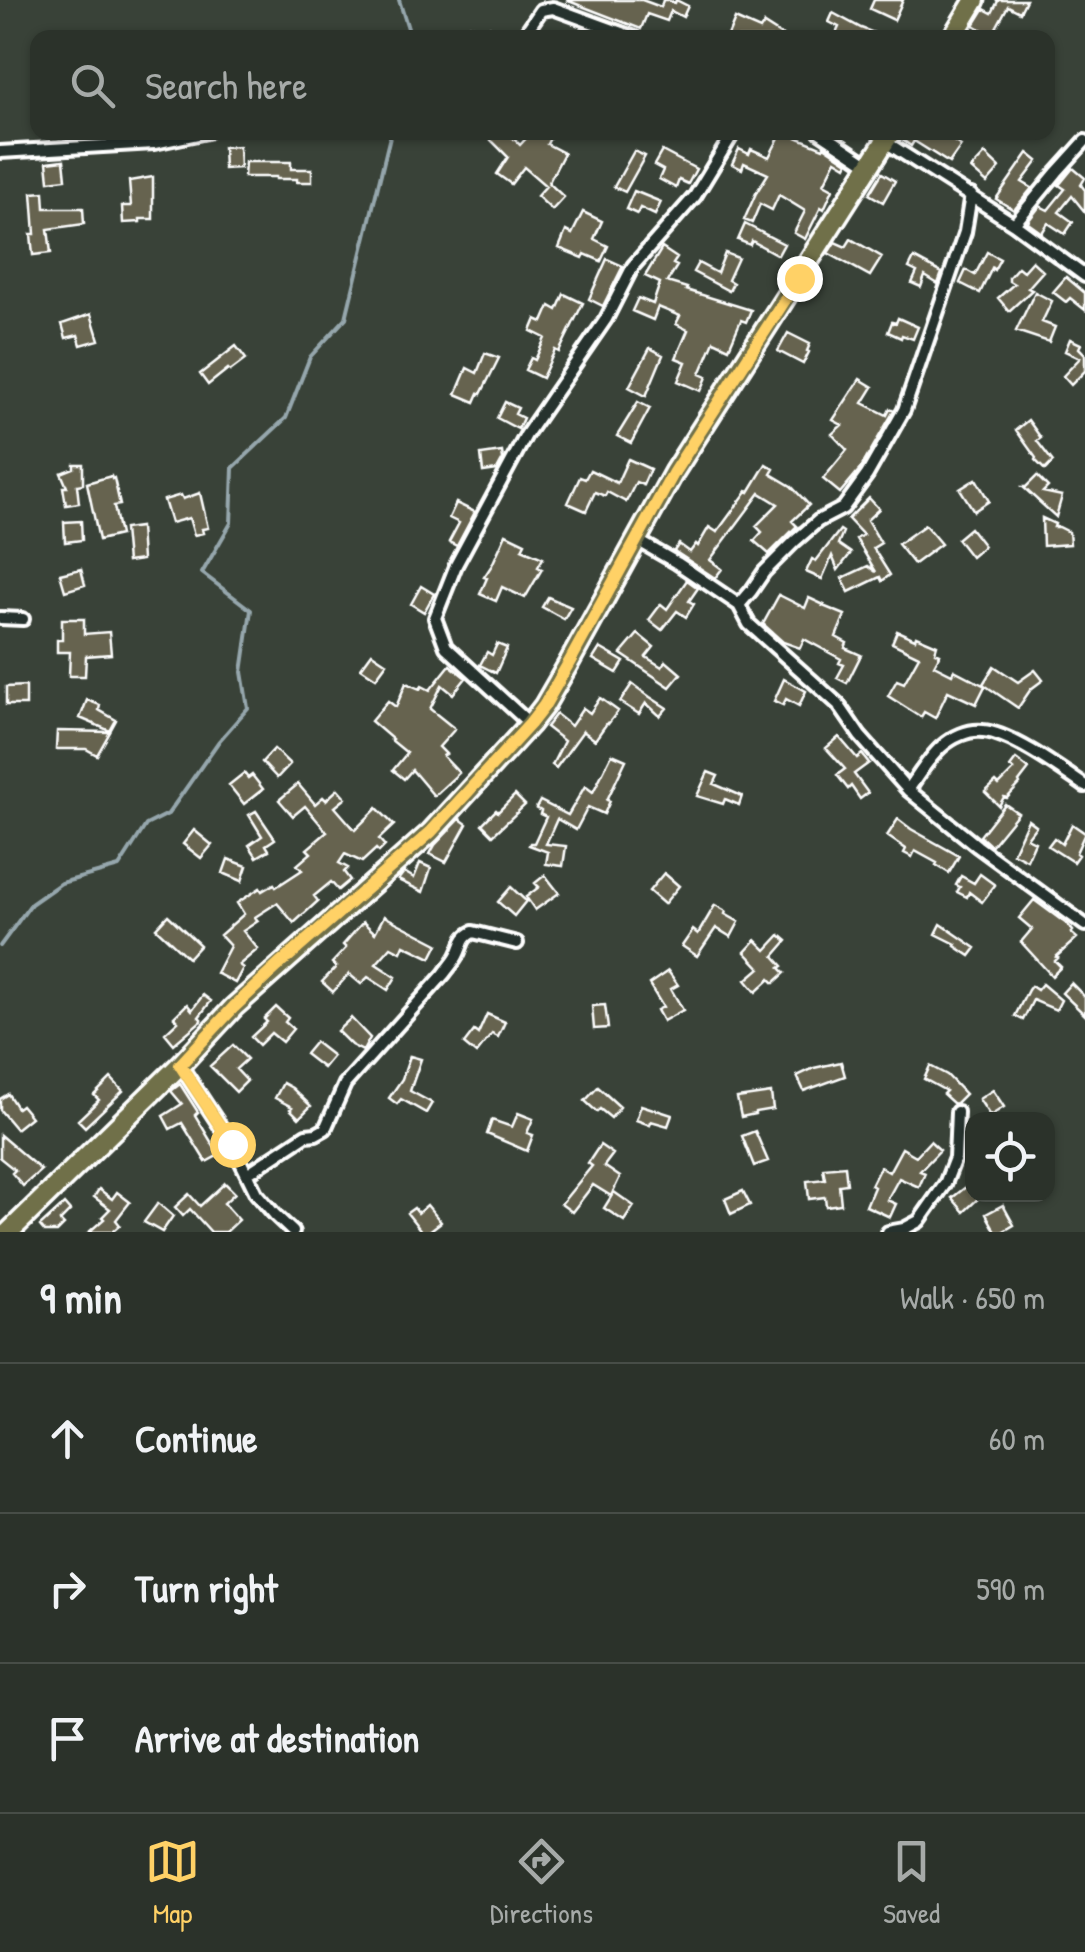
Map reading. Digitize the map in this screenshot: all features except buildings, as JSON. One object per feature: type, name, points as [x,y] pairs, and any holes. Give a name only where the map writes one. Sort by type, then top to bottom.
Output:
[{"type":"main road","points":[[957,30],[975,0]]},
{"type":"main road","points":[[9,1232],[234,1007],[431,832],[530,724],[544,706],[674,472],[885,140]]},
{"type":"street","points":[[527,30],[541,10],[552,8],[613,30]]},
{"type":"street","points":[[0,152],[168,140]]},
{"type":"street","points":[[530,724],[446,646],[435,618],[456,565],[526,435],[606,319],[634,266],[695,196],[729,140]]},
{"type":"street","points":[[832,140],[869,165]]},
{"type":"street","points":[[891,140],[1085,276]]},
{"type":"street","points":[[1014,224],[1085,141]]},
{"type":"street","points":[[739,604],[794,541],[818,521],[843,508],[868,476],[910,395],[965,232],[971,195]]},
{"type":"street","points":[[637,540],[739,604],[749,624],[838,704],[860,736],[908,790],[1085,925]]},
{"type":"street","points":[[0,618],[23,619]]},
{"type":"street","points":[[908,790],[942,746],[962,733],[981,730],[1024,747],[1085,786]]},
{"type":"street","points":[[247,1174],[306,1135],[325,1129],[346,1084],[444,974],[468,934],[517,943]]},
{"type":"street","points":[[180,1065],[232,1144],[256,1193],[294,1232]]},
{"type":"street","points":[[888,1232],[919,1221],[945,1184],[955,1158],[957,1112]]},
{"type":"waterway","points":[[399,0],[408,30]]},
{"type":"waterway","points":[[0,946],[31,904],[61,883],[119,867],[146,825],[168,814],[219,741],[248,708],[242,672],[251,610],[202,573],[231,523],[233,468],[286,418],[310,357],[346,318],[389,140]]},
{"type":"route","points":[[232,1144],[180,1065],[281,963],[431,832],[530,724],[570,661],[674,472],[799,278]]}]
